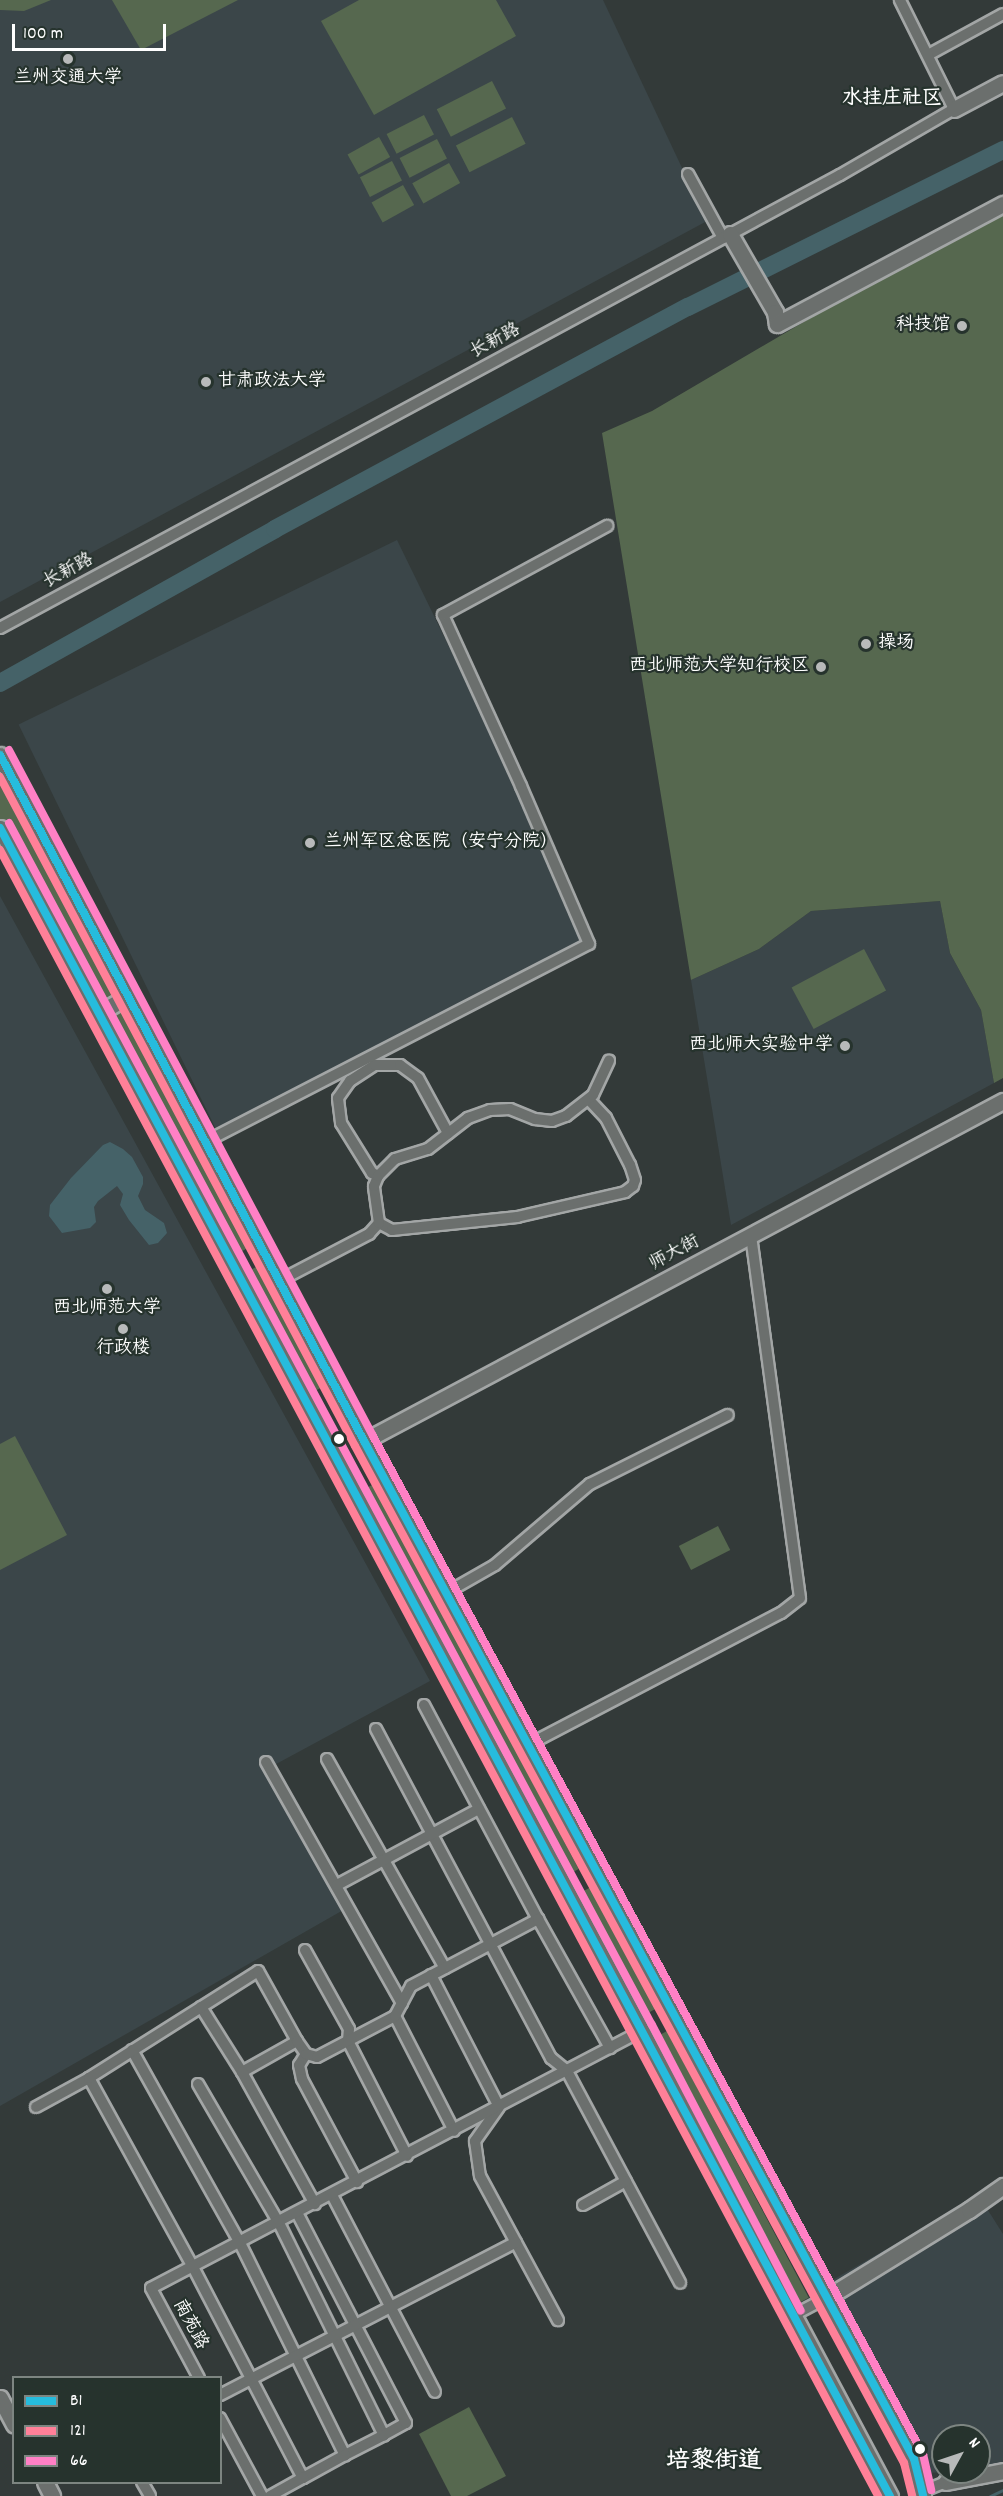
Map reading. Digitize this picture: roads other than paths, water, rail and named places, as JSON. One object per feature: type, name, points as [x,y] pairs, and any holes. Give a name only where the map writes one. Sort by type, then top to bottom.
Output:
[{"type":"main road","points":[[954,109],[1003,83]]},
{"type":"main road","points":[[727,236],[765,294],[775,312],[777,324],[1003,204]]},
{"type":"main road","points":[[0,755],[364,1441],[914,2459],[919,2495]]},
{"type":"main road","points":[[0,828],[890,2496]]},
{"type":"main road","points":[[99,1013],[128,996]]},
{"type":"main road","name":"师大街","points":[[364,1441],[1003,1101]]},
{"type":"main road","points":[[826,2298],[969,2210],[1003,2186]]},
{"type":"main road","points":[[0,2398],[12,2420]]},
{"type":"street","points":[[900,0],[954,109]]},
{"type":"street","points":[[928,55],[1003,14]]},
{"type":"street","name":"长新路","points":[[0,628],[727,236],[954,109]]},
{"type":"street","points":[[688,174],[727,236]]},
{"type":"street","points":[[205,1142],[589,944],[521,786],[443,615],[607,526]]},
{"type":"street","points":[[279,1281],[369,1234],[379,1223],[374,1186],[378,1176],[395,1159],[428,1149],[468,1118],[490,1110],[510,1109],[535,1119],[552,1121],[566,1116],[589,1100],[609,1060]]},
{"type":"street","points":[[378,1176],[372,1173],[341,1123],[338,1098],[350,1080],[375,1065],[400,1065],[418,1078],[448,1133]]},
{"type":"street","points":[[379,1223],[392,1230],[517,1217],[625,1192],[633,1186],[635,1180],[630,1165],[606,1118],[589,1100]]},
{"type":"street","points":[[528,1745],[782,1613],[800,1598],[751,1236]]},
{"type":"street","points":[[446,1593],[495,1565],[590,1484],[728,1415]]},
{"type":"street","points":[[424,1705],[610,2048]]},
{"type":"street","points":[[376,1729],[551,2058],[567,2071],[680,2283]]},
{"type":"street","points":[[327,1759],[446,1968]]},
{"type":"street","points":[[266,1762],[402,2003]]},
{"type":"street","points":[[337,1885],[479,1809]]},
{"type":"street","points":[[36,2107],[89,2078],[258,1971],[297,2041],[306,2054],[317,2057],[395,2016],[411,1986],[538,1919]]},
{"type":"street","points":[[305,1950],[349,2029],[348,2041],[407,2156]]},
{"type":"street","points":[[431,1975],[499,2107]]},
{"type":"street","points":[[201,2007],[242,2072],[315,2204]]},
{"type":"street","points":[[395,2016],[454,2131]]},
{"type":"street","points":[[193,2267],[643,2030]]},
{"type":"street","points":[[242,2072],[297,2041]]},
{"type":"street","points":[[132,2050],[240,2243],[345,2455]]},
{"type":"street","points":[[306,2054],[299,2065],[302,2079],[357,2182]]},
{"type":"street","points":[[89,2078],[193,2267],[303,2478]]},
{"type":"street","points":[[198,2084],[279,2223],[384,2434]]},
{"type":"street","points":[[499,2107],[474,2141],[480,2176],[558,2320]]},
{"type":"street","points":[[583,2205],[626,2181]]},
{"type":"street","points":[[332,2195],[435,2392]]},
{"type":"street","points":[[270,2496],[406,2423],[297,2213]]},
{"type":"street","points":[[222,2394],[516,2242]]},
{"type":"street","name":"南苑路","points":[[193,2267],[151,2288],[198,2376]]},
{"type":"street","points":[[792,2316],[826,2298]]},
{"type":"street","points":[[222,2422],[262,2496]]},
{"type":"street","points":[[919,2495],[942,2484]]},
{"type":"water","points":[[110,1142],[132,1157],[143,1177],[138,1196],[145,1210],[164,1223],[167,1233],[158,1243],[149,1245],[129,1220],[120,1205],[123,1194],[117,1186],[94,1207],[96,1222],[90,1228],[62,1233],[49,1216],[50,1205],[71,1178],[103,1145]]},
{"type":"waterway","points":[[0,683],[275,529],[688,307],[1003,150]]},
{"type":"waterway","points":[[990,2496],[1003,2490]]},
{"type":"place","name":"兰州交通大学","points":[[68,59]]},
{"type":"place","name":"科技馆","points":[[962,326]]},
{"type":"place","name":"甘肃政法大学","points":[[206,382]]},
{"type":"place","name":"操场","points":[[866,644]]},
{"type":"place","name":"西北师范大学知行校区","points":[[821,667]]},
{"type":"place","name":"兰州军区总医院（安宁分院）","points":[[310,843]]},
{"type":"place","name":"西北师大实验中学","points":[[845,1046]]},
{"type":"place","name":"西北师范大学","points":[[107,1289]]},
{"type":"place","name":"行政楼","points":[[123,1329]]},
{"type":"district","name":"水挂庄社区","points":[[892,99]]},
{"type":"district","name":"培黎街道","points":[[714,2463]]}]
